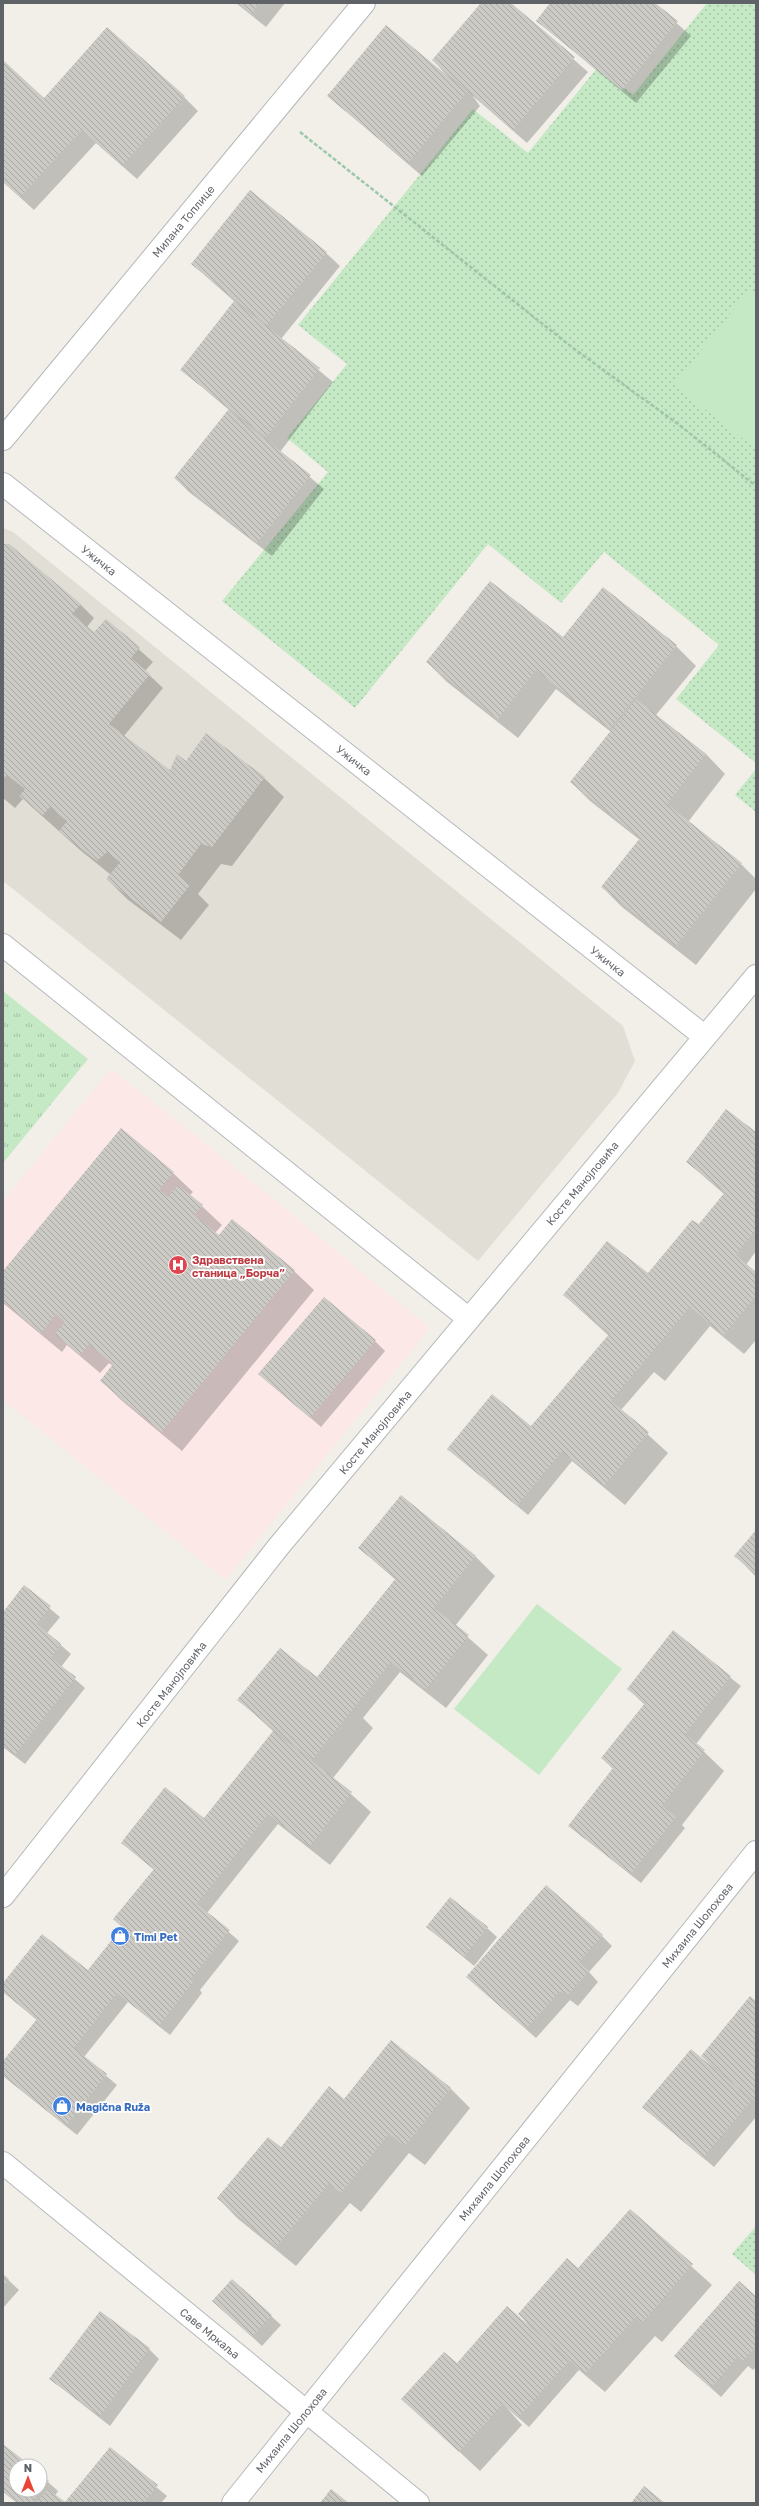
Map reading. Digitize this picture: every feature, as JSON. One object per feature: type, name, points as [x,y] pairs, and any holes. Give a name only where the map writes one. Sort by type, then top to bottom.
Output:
[{"type":"street","name":"Милана Топлице","points":[[3,439],[364,3]]},
{"type":"street","name":"Ужичка","points":[[3,484],[704,1036]]},
{"type":"street","points":[[3,945],[469,1319]]},
{"type":"street","name":"Косте Манојловића","points":[[3,1896],[279,1546],[704,1036],[756,976]]},
{"type":"street","name":"Михаила Шолохова","points":[[233,2503],[756,1852]]},
{"type":"street","name":"Саве Мркаља","points":[[3,2163],[418,2503]]},
{"type":"path","points":[[274,111],[573,348],[678,424],[756,486]]},
{"type":"shaded area","points":[[3,528],[13,532],[623,1026],[635,1061],[618,1093],[478,1261],[3,881]]},
{"type":"shaded area","name":"Здравствена станица „Борча”","points":[[111,1069],[199,1138],[430,1328],[225,1580],[3,1400],[3,1201]]},
{"type":"green space","points":[[707,3],[756,3],[756,763],[676,699],[719,645],[604,552],[561,603],[488,544],[355,708],[222,601],[328,472],[287,438],[347,364],[298,325],[473,109],[528,153],[598,67],[633,95]]},
{"type":"green space","points":[[748,291],[756,297],[756,449],[674,385]]},
{"type":"green space","points":[[756,769],[756,812],[735,795]]},
{"type":"green space","points":[[3,991],[88,1059],[3,1163]]},
{"type":"green space","points":[[537,1604],[622,1669],[539,1775],[454,1709]]},
{"type":"green space","points":[[756,2226],[756,2275],[732,2254]]},
{"type":"building","points":[[238,3],[260,3],[251,14]]},
{"type":"building","points":[[481,3],[511,3],[575,57],[513,130],[432,60]]},
{"type":"building","points":[[550,3],[655,3],[678,21],[622,90],[536,21]]},
{"type":"building","points":[[386,25],[467,92],[408,163],[327,96]]},
{"type":"building","points":[[107,27],[185,96],[122,166],[82,130],[20,197],[3,182],[3,60],[44,98]]},
{"type":"building","points":[[250,190],[327,252],[267,325],[191,264]]},
{"type":"building","points":[[234,301],[320,368],[266,437],[180,370]]},
{"type":"building","points":[[228,410],[311,475],[257,543],[174,478]]},
{"type":"building","points":[[3,544],[9,544],[81,604],[72,614],[94,632],[106,619],[140,647],[131,658],[150,674],[109,724],[170,770],[177,754],[186,761],[206,733],[265,777],[212,847],[201,844],[178,875],[190,885],[161,922],[106,879],[120,862],[107,852],[97,861],[59,831],[67,821],[50,807],[43,815],[19,796],[25,789],[7,775],[3,779]]},
{"type":"building","points":[[490,581],[563,637],[603,587],[677,645],[610,729],[536,670],[498,719],[426,662]]},
{"type":"building","points":[[636,699],[706,754],[667,804],[742,863],[676,946],[601,887],[640,838],[570,782]]},
{"type":"building","points":[[726,1109],[756,1132],[756,1229],[736,1255],[756,1272],[756,1296],[724,1335],[690,1307],[611,1401],[649,1432],[604,1486],[562,1451],[517,1506],[447,1449],[492,1394],[531,1426],[610,1333],[563,1295],[607,1241],[648,1273],[692,1220],[699,1224],[725,1192],[686,1162]]},
{"type":"building","points":[[121,1128],[174,1172],[159,1190],[168,1197],[178,1185],[203,1205],[194,1215],[219,1235],[232,1219],[295,1270],[162,1432],[100,1381],[113,1364],[89,1344],[80,1355],[55,1334],[65,1322],[56,1314],[41,1333],[3,1301],[3,1271]]},
{"type":"building","points":[[324,1297],[376,1340],[310,1418],[258,1374]]},
{"type":"building","points":[[401,1495],[476,1556],[434,1608],[469,1635],[426,1689],[391,1662],[312,1760],[237,1700],[280,1648],[317,1677],[353,1632],[396,1578],[358,1548]]},
{"type":"building","points":[[756,1530],[756,1574],[734,1556]]},
{"type":"building","points":[[24,1585],[51,1606],[37,1624],[61,1644],[51,1658],[76,1677],[15,1755],[3,1746],[3,1612]]},
{"type":"building","points":[[673,1630],[731,1676],[685,1734],[705,1750],[662,1806],[676,1817],[631,1874],[568,1826],[613,1768],[601,1758],[645,1703],[627,1689]]},
{"type":"building","points":[[273,1731],[352,1792],[310,1846],[268,1814],[197,1904],[230,1930],[190,1980],[193,1982],[159,2026],[117,1993],[74,2048],[107,2074],[66,2126],[3,2076],[3,2061],[37,2019],[3,1992],[3,1983],[42,1934],[88,1970],[122,1927],[113,1919],[154,1869],[121,1843],[127,1835],[165,1787],[204,1818]]},
{"type":"building","points":[[546,1885],[603,1935],[579,1962],[589,1971],[567,1996],[560,1991],[526,2029],[466,1977]]},
{"type":"building","points":[[450,1897],[488,1927],[464,1957],[426,1927]]},
{"type":"building","points":[[750,1996],[756,2001],[756,2102],[701,2056]]},
{"type":"building","points":[[391,2040],[451,2088],[405,2146],[389,2134],[341,2193],[329,2184],[276,2247],[217,2198],[268,2137],[285,2150],[282,2146],[329,2086],[344,2099]]},
{"type":"building","points":[[691,2049],[752,2100],[703,2158],[642,2107]]},
{"type":"building","points":[[630,2209],[693,2264],[642,2323],[601,2288],[635,2318],[585,2374],[518,2314],[567,2258],[578,2268]]},
{"type":"building","points":[[3,2274],[9,2279],[3,2287]]},
{"type":"building","points":[[232,2279],[272,2315],[252,2337],[212,2301]]},
{"type":"building","points":[[739,2281],[756,2296],[756,2346],[743,2361],[738,2356],[711,2388],[674,2356]]},
{"type":"building","points":[[507,2306],[569,2361],[518,2418],[503,2404],[459,2452],[401,2399],[444,2352],[457,2363]]},
{"type":"building","points":[[100,2311],[150,2348],[100,2416],[49,2379]]},
{"type":"building","points":[[3,2444],[21,2458],[8,2458],[8,2495],[3,2491]]},
{"type":"building","points":[[110,2447],[158,2485],[144,2503],[36,2503],[40,2498],[48,2498],[48,2489],[65,2502]]},
{"type":"building","points":[[644,2486],[665,2503],[631,2503]]},
{"type":"building","points":[[331,2489],[349,2503],[320,2503]]},
{"type":"building","points":[[12,2498],[35,2498],[31,2503],[18,2503]]},
{"type":"place","name":"Здравствена станица „Борча”","points":[[178,1265]]},
{"type":"place","name":"Timi Pet","points":[[120,1936]]},
{"type":"place","name":"Magična Ruža","points":[[62,2106]]}]
